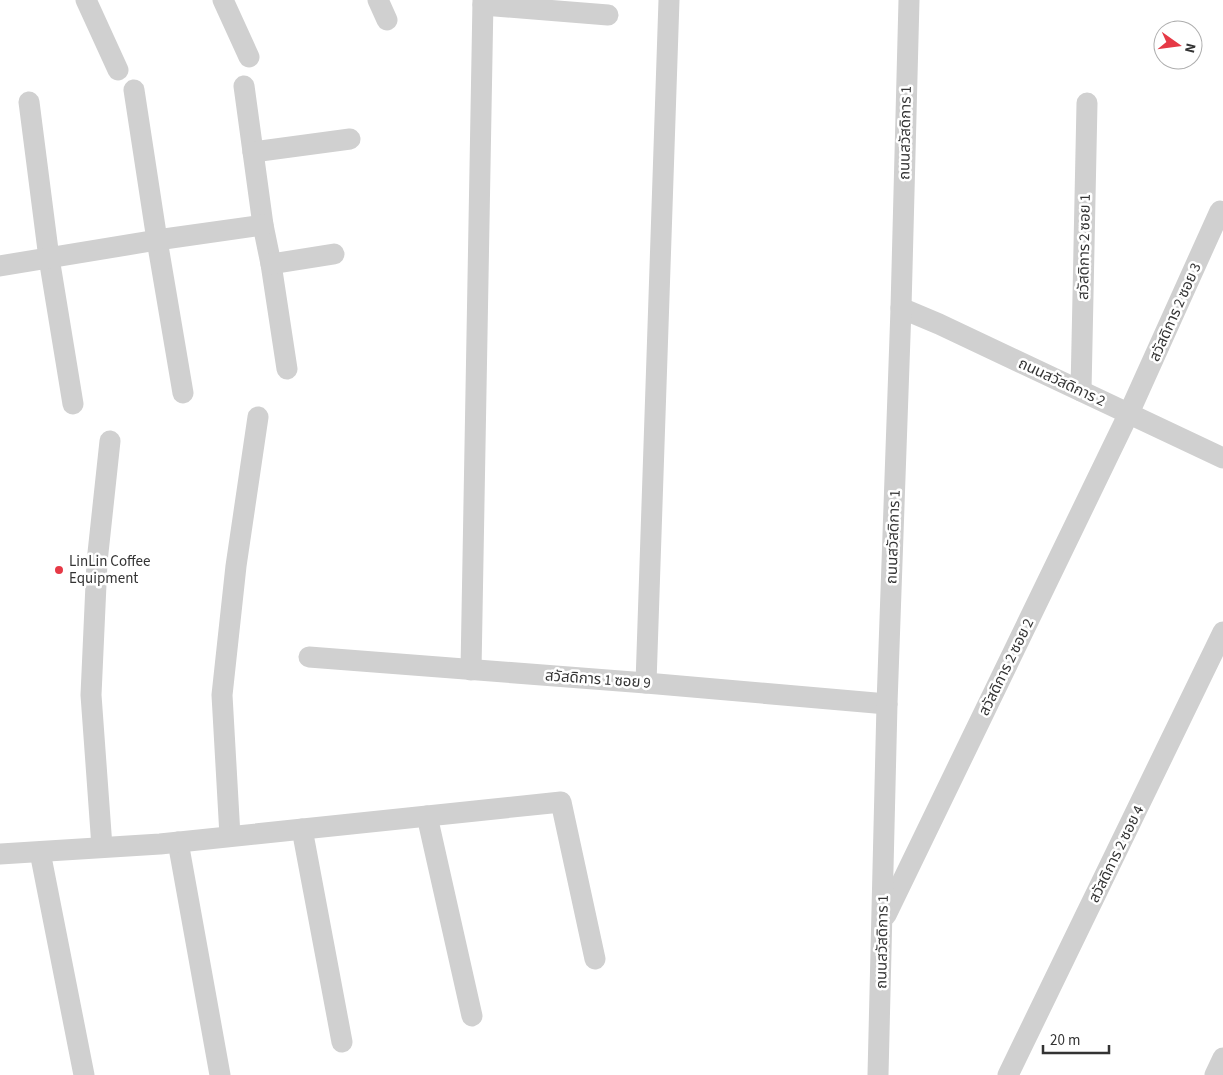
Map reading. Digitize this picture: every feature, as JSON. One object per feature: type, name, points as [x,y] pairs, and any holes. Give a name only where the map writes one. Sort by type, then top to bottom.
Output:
[{"type":"street","points":[[86,0],[118,70]]},
{"type":"street","points":[[223,0],[249,57]]},
{"type":"street","points":[[378,0],[387,20]]},
{"type":"street","points":[[646,683],[670,0]]},
{"type":"street","name":"ถนนสวัสดิการ 1","points":[[878,1075],[887,704],[901,308],[909,0]]},
{"type":"street","points":[[470,670],[483,3],[608,15]]},
{"type":"street","points":[[244,86],[263,226],[271,264],[287,369]]},
{"type":"street","points":[[134,90],[183,394]]},
{"type":"street","points":[[29,102],[50,258],[73,404]]},
{"type":"street","name":"สวัสดิการ 2 ซอย 1","points":[[1081,391],[1087,103]]},
{"type":"street","points":[[253,152],[350,139]]},
{"type":"street","name":"สวัสดิการ 2 ซอย 3","points":[[1129,413],[1220,211]]},
{"type":"street","points":[[0,266],[157,240],[263,226]]},
{"type":"street","points":[[271,264],[334,254]]},
{"type":"street","name":"ถนนสวัสดิการ 2","points":[[901,308],[939,324],[1223,458]]},
{"type":"street","name":"สวัสดิการ 2 ซอย 2","points":[[883,921],[1129,413]]},
{"type":"street","points":[[230,836],[222,695],[236,566],[258,417]]},
{"type":"street","points":[[102,848],[91,695],[97,562],[110,441]]},
{"type":"street","name":"สวัสดิการ 2 ซอย 4","points":[[1008,1075],[1223,632]]},
{"type":"street","name":"สวัสดิการ 1 ซอย 9","points":[[309,657],[887,704]]},
{"type":"street","points":[[0,854],[178,842],[561,802],[595,959]]},
{"type":"street","points":[[427,816],[472,1016]]},
{"type":"street","points":[[302,829],[342,1042]]},
{"type":"street","points":[[178,842],[220,1075]]},
{"type":"street","points":[[40,852],[84,1075]]},
{"type":"street","points":[[1215,1075],[1223,1058]]},
{"type":"place","name":"LinLin Coffee Equipment","points":[[59,570]]}]
